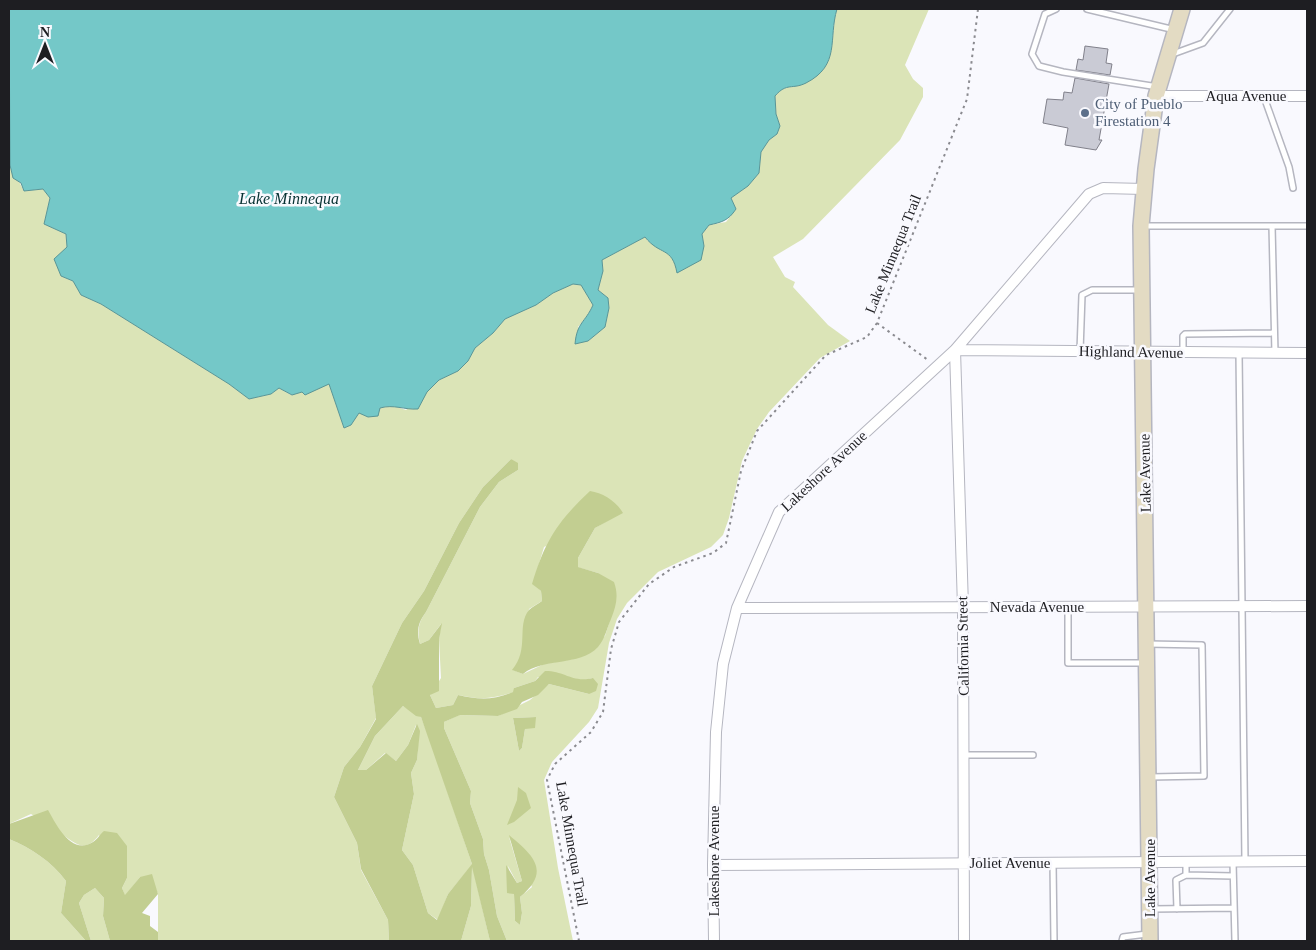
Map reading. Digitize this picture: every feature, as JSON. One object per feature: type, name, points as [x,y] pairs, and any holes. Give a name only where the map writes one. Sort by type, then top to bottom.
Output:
[{"type":"main road","name":"Lake Avenue","points":[[1150,938],[1141,226],[1157,92],[1182,9]]},
{"type":"street","name":"Aqua Avenue","points":[[1157,92],[1307,96]]},
{"type":"street","name":"Lakeshore Avenue","points":[[714,941],[713,865],[716,732],[723,664],[737,608],[780,512],[955,350],[1088,194],[1103,188],[1144,189]]},
{"type":"street","name":"Highland Avenue","points":[[955,350],[1307,353]]},
{"type":"street","name":"California Street","points":[[955,350],[963,608],[964,941]]},
{"type":"street","name":"Nevada Avenue","points":[[737,608],[1307,606]]},
{"type":"street","name":"Joliet Avenue","points":[[713,865],[1307,861]]},
{"type":"lane","points":[[1056,9],[1045,14],[1038,30],[1032,54],[1039,66],[1157,92]]},
{"type":"lane","points":[[1087,9],[1175,30]]},
{"type":"lane","points":[[1168,56],[1203,43],[1230,9]]},
{"type":"lane","points":[[1264,96],[1289,167],[1293,188]]},
{"type":"lane","points":[[1141,226],[1307,226]]},
{"type":"lane","points":[[1272,226],[1274,353]]},
{"type":"lane","points":[[1080,352],[1082,295],[1092,290],[1142,290]]},
{"type":"lane","points":[[1183,353],[1183,336],[1185,334],[1274,333]]},
{"type":"lane","points":[[1239,353],[1245,862]]},
{"type":"lane","points":[[1068,607],[1068,663],[1148,663]]},
{"type":"lane","points":[[1147,644],[1202,645],[1204,776],[1149,776]]},
{"type":"lane","points":[[964,755],[1033,754]]},
{"type":"lane","points":[[1186,862],[1186,875]]},
{"type":"lane","points":[[1233,862],[1235,941]]},
{"type":"lane","points":[[1053,863],[1054,941]]},
{"type":"lane","points":[[1176,909],[1176,880],[1186,875],[1234,876]]},
{"type":"lane","points":[[1150,909],[1234,908]]},
{"type":"lane","points":[[1122,941],[1123,937],[1127,935],[1150,938]]},
{"type":"path","name":"Lake Minnequa Trail","points":[[579,941],[547,780],[555,764],[591,732],[603,712],[611,648],[619,622],[649,584],[674,567],[713,553],[726,543],[741,471],[757,431],[826,355],[867,338],[877,323],[967,99],[978,9]]},
{"type":"path","points":[[877,323],[937,366]]},
{"type":"green space","points":[[837,9],[929,9],[905,65],[913,79],[923,88],[923,97],[900,140],[803,239],[773,257],[785,277],[795,282],[793,287],[828,325],[850,341],[820,358],[769,412],[757,429],[742,461],[729,518],[723,535],[711,547],[658,572],[627,603],[617,619],[609,643],[598,708],[589,722],[552,762],[544,780],[558,868],[573,941],[507,941],[497,916],[489,870],[484,854],[483,839],[470,803],[471,791],[444,728],[444,722],[459,715],[498,716],[530,700],[549,684],[589,694],[592,678],[581,681],[538,677],[535,681],[514,688],[514,692],[480,698],[458,695],[453,705],[436,708],[430,695],[441,678],[439,640],[441,624],[429,640],[420,644],[419,639],[418,631],[421,620],[480,507],[499,482],[518,470],[511,459],[483,487],[459,523],[424,591],[402,623],[372,686],[376,718],[360,747],[344,767],[334,797],[357,843],[361,870],[388,920],[389,941],[158,941],[158,894],[151,877],[140,877],[125,896],[122,888],[127,878],[99,835],[89,844],[79,845],[31,814],[9,824],[9,151],[10,165],[24,191],[43,189],[50,198],[44,224],[66,234],[67,247],[61,276],[73,281],[81,295],[101,304],[229,384],[249,399],[271,394],[279,388],[291,395],[329,383],[344,428],[351,425],[359,413],[391,405],[406,410],[439,380],[458,371],[468,361],[475,348],[493,333],[505,319],[536,305],[553,293],[573,284],[581,285],[593,305],[588,315],[578,327],[588,341],[605,327],[609,308],[608,298],[598,290],[603,271],[602,260],[645,237],[675,260],[704,246],[702,234],[709,225],[726,222],[736,209],[731,198],[748,186],[759,173],[761,152],[769,140],[777,134],[780,126],[776,114],[775,96],[783,89],[805,83],[824,68],[831,50]],"holes":[[[622,512],[595,528],[578,558],[577,567],[598,573],[610,620],[605,636],[573,659],[544,664],[523,674],[513,670],[521,660],[529,609],[542,601],[541,591],[533,584],[544,547]],[[536,717],[525,729],[522,748],[519,751],[513,718]],[[509,837],[532,887],[520,897],[522,913],[520,925],[515,921],[514,894],[508,866],[517,883],[522,881]]]},
{"type":"green space","points":[[511,459],[518,463],[518,470],[499,482],[480,507],[421,620],[418,631],[420,644],[429,640],[442,623],[439,640],[439,691],[430,695],[436,708],[453,705],[458,695],[486,698],[506,695],[513,692],[514,688],[535,681],[545,671],[579,679],[593,678],[598,684],[596,691],[589,694],[549,684],[538,695],[522,702],[517,709],[498,716],[460,715],[444,722],[444,728],[471,791],[470,803],[483,839],[484,854],[489,870],[497,916],[507,941],[490,941],[472,867],[471,906],[461,941],[389,941],[388,920],[361,869],[357,843],[334,797],[344,767],[360,747],[376,719],[372,686],[402,623],[424,591],[459,523],[483,487]],"holes":[[[403,706],[416,716],[421,717],[472,864],[448,894],[437,920],[428,913],[413,865],[402,850],[414,794],[411,773],[417,760],[420,731],[417,724],[408,745],[396,761],[386,753],[366,770],[358,770],[375,736]]]},
{"type":"green space","points":[[590,491],[609,498],[623,513],[595,528],[578,558],[578,567],[598,573],[614,582],[617,596],[613,614],[604,637],[598,647],[581,657],[541,665],[523,674],[512,670],[517,662],[522,646],[525,616],[529,610],[542,601],[541,591],[532,584],[547,544],[569,513]]},
{"type":"green space","points":[[403,706],[421,717],[430,740],[472,864],[490,941],[461,941],[471,906],[472,865],[448,894],[438,920],[428,913],[413,865],[402,850],[414,794],[411,773],[417,760],[419,731],[416,725],[408,745],[396,761],[385,753],[366,770],[358,770],[375,736]]},
{"type":"green space","points":[[536,717],[535,728],[525,729],[522,748],[519,751],[513,718]]},
{"type":"green space","points":[[518,787],[526,793],[531,808],[514,822],[507,825],[517,800]]},
{"type":"green space","points":[[48,810],[65,836],[71,842],[78,845],[93,842],[104,831],[117,833],[127,846],[127,878],[122,888],[125,895],[140,877],[152,874],[158,894],[142,913],[150,916],[150,926],[158,932],[158,941],[110,941],[103,916],[104,898],[95,888],[84,895],[79,903],[91,941],[86,941],[61,913],[66,881],[54,867],[40,856],[9,839],[9,824]]},
{"type":"green space","points":[[509,835],[532,857],[537,871],[535,879],[520,897],[522,913],[520,925],[515,921],[514,894],[507,893],[506,865],[517,883],[522,881]]},
{"type":"green space","points":[[9,839],[40,856],[54,867],[66,881],[61,913],[86,941],[9,941]]},
{"type":"green space","points":[[95,888],[104,898],[103,916],[110,941],[91,941],[79,903],[84,895]]},
{"type":"water","name":"Lake Minnequa","points":[[9,9],[837,9],[829,60],[817,76],[806,83],[783,89],[775,96],[776,114],[780,126],[777,134],[769,140],[761,152],[759,173],[748,186],[731,198],[736,209],[733,213],[718,223],[709,225],[702,234],[704,246],[701,260],[677,273],[675,264],[669,255],[650,243],[645,237],[602,260],[603,271],[598,290],[608,298],[609,308],[605,327],[588,341],[575,344],[579,327],[593,305],[581,285],[573,284],[553,293],[536,305],[505,319],[493,333],[475,348],[468,361],[458,371],[439,380],[427,392],[418,409],[385,407],[380,408],[378,416],[368,417],[359,413],[351,425],[344,428],[329,384],[305,395],[302,392],[292,395],[279,388],[271,394],[249,399],[229,384],[101,304],[81,295],[73,281],[61,276],[54,259],[67,247],[66,234],[44,224],[50,198],[43,189],[24,191],[21,183],[13,178],[10,165]]},
{"type":"building","points":[[1085,46],[1108,49],[1106,63],[1112,64],[1110,75],[1076,70],[1078,59],[1083,60]]},
{"type":"building","points":[[1075,78],[1109,84],[1099,140],[1102,140],[1096,150],[1065,145],[1068,128],[1043,123],[1047,99],[1063,100],[1064,92],[1072,93]]},
{"type":"place","name":"City of Pueblo Firestation 4","points":[[1085,113]]}]
